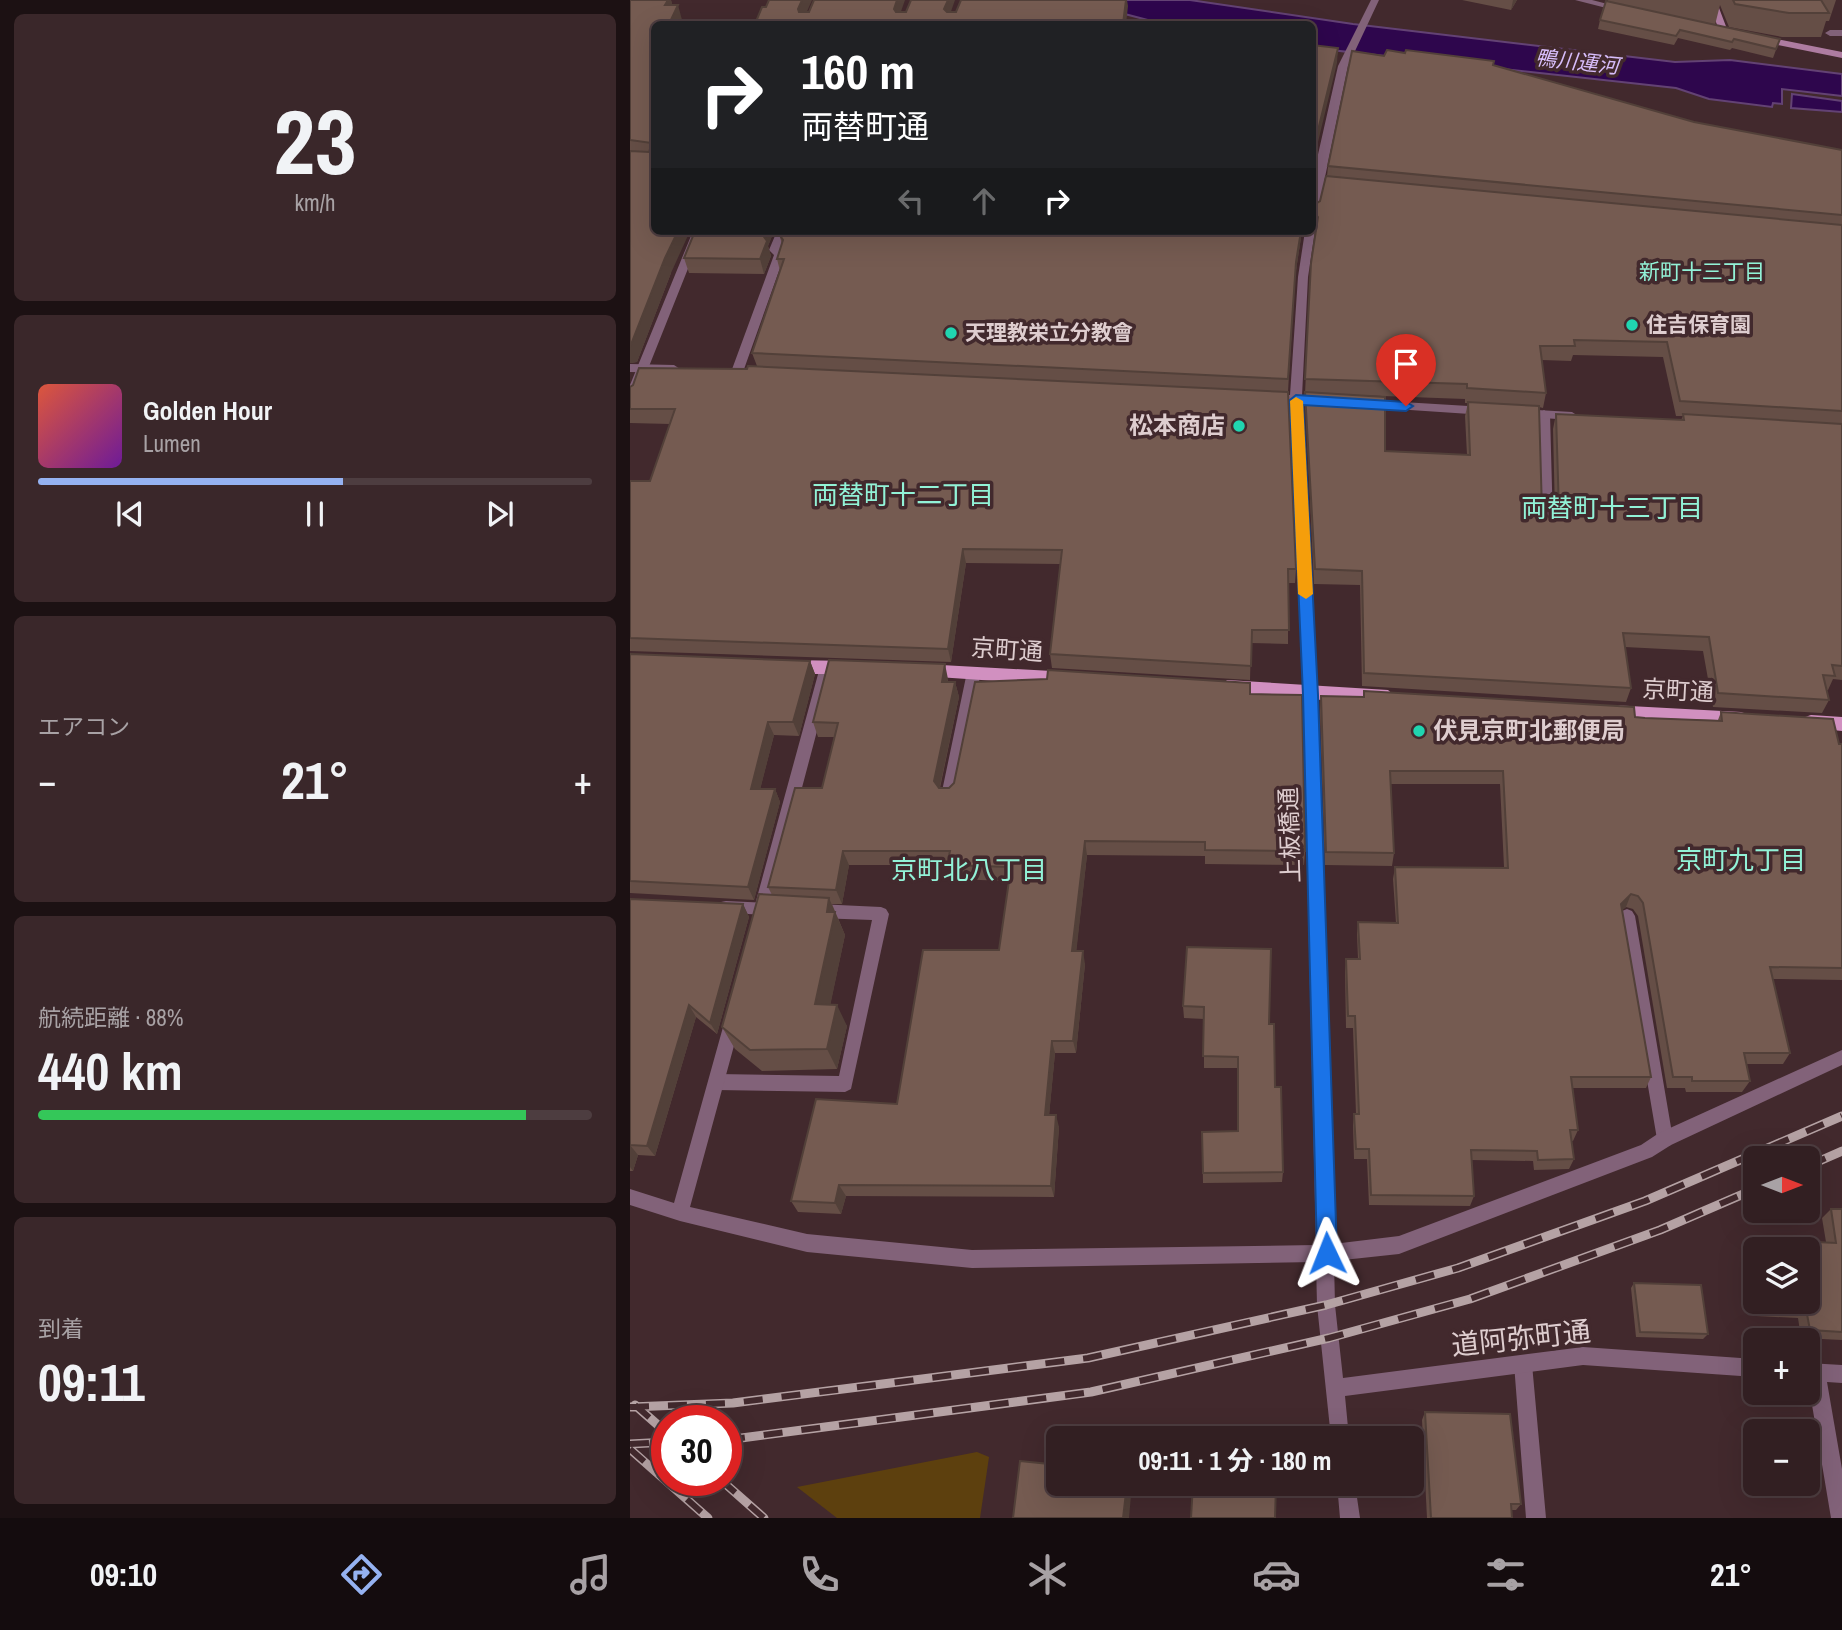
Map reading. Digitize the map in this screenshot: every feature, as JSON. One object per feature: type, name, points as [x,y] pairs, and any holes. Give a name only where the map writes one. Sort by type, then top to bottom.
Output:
[{"type":"main road","points":[[769,665],[867,668]]},
{"type":"main road","name":"京町通","points":[[907,669],[1084,679]]},
{"type":"main road","points":[[1205,686],[1403,698]]},
{"type":"main road","name":"京町通","points":[[1588,710],[1762,720]]},
{"type":"main road","points":[[1788,721],[1842,724]]},
{"type":"street","points":[[1316,180],[1343,66],[1375,0]]},
{"type":"street","points":[[1579,0],[1631,11]]},
{"type":"street","points":[[1712,0],[1723,31]]},
{"type":"street","points":[[1710,28],[1842,55]]},
{"type":"street","points":[[1830,33],[1842,33]]},
{"type":"street","points":[[1316,184],[1354,187]]},
{"type":"street","points":[[630,399],[696,235]]},
{"type":"street","points":[[737,372],[780,254],[774,250],[780,235]]},
{"type":"street","name":"上板橋通","points":[[1309,235],[1303,277],[1296,400],[1310,691],[1327,1253],[1326,1305],[1339,1426]]},
{"type":"street","points":[[630,368],[684,370]]},
{"type":"street","points":[[724,372],[751,373]]},
{"type":"street","points":[[1255,398],[1338,402]]},
{"type":"street","points":[[1351,403],[1584,417]]},
{"type":"street","points":[[1544,414],[1547,525]]},
{"type":"street","points":[[760,915],[827,667]]},
{"type":"street","points":[[948,796],[974,672]]},
{"type":"street","points":[[709,906],[760,915],[795,910],[881,914],[845,1084],[717,1082]]},
{"type":"street","points":[[1627,916],[1665,1139]]},
{"type":"street","points":[[680,1213],[738,1002]]},
{"type":"street","points":[[630,1197],[680,1213],[807,1243],[972,1259],[1327,1253],[1399,1245],[1646,1151],[1665,1139],[1842,1057]]},
{"type":"street","name":"道阿弥町通","points":[[1334,1388],[1583,1356],[1743,1367]]},
{"type":"street","points":[[1522,1364],[1535,1518]]},
{"type":"street","points":[[1820,1373],[1842,1374]]},
{"type":"street","points":[[1819,1405],[1841,1518]]},
{"type":"street","points":[[1347,1496],[1350,1518]]},
{"type":"shaded area","points":[[977,1452],[989,1457],[980,1518],[837,1518],[797,1487]]},
{"type":"water","name":"鴨川運河","points":[[1095,0],[1190,0],[1353,24],[1675,62],[1730,60],[1842,74],[1842,96],[1782,89],[1782,104],[1773,103],[1772,107],[1709,99],[1676,88],[1316,48],[1316,21],[1152,21],[1121,13]]},
{"type":"water","points":[[1792,94],[1842,101],[1842,112],[1791,108]]},
{"type":"building","points":[[630,0],[668,0],[665,5],[678,5],[670,21],[651,21],[651,143],[630,140]]},
{"type":"building","points":[[769,0],[802,0],[799,12],[809,12],[814,0],[897,0],[894,9],[896,12],[906,12],[911,0],[948,0],[944,9],[947,12],[956,12],[961,0],[1126,0],[1123,21],[756,21],[762,7],[766,7]]},
{"type":"building","points":[[1733,0],[1821,0],[1829,13],[1789,13],[1735,4]]},
{"type":"building","points":[[1606,1],[1780,39],[1776,49],[1680,30],[1676,36],[1600,20]]},
{"type":"building","points":[[1316,45],[1338,48],[1316,139]]},
{"type":"building","points":[[1387,50],[1494,61],[1493,65],[1694,122],[1842,150],[1842,215],[1328,166],[1352,51],[1384,56]]},
{"type":"building","points":[[651,146],[651,235],[676,235],[630,347],[630,151],[649,152]]},
{"type":"building","points":[[1326,176],[1842,225],[1842,411],[1680,401],[1667,342],[1574,340],[1575,346],[1540,346],[1546,393],[1467,388],[1467,384],[1305,379],[1311,263],[1318,217],[1316,204],[1320,201]]},
{"type":"building","points":[[693,235],[763,235],[767,241],[760,259],[684,258]]},
{"type":"building","points":[[780,235],[1300,235],[1288,379],[752,353],[784,259],[777,259],[783,240]]},
{"type":"building","points":[[748,366],[1288,392],[1296,569],[1288,569],[1289,630],[1252,630],[1251,666],[1050,654],[1062,550],[963,549],[948,649],[630,638],[630,481],[650,481],[675,409],[630,409],[630,387],[639,368],[747,369]]},
{"type":"building","points":[[1305,392],[1385,397],[1385,451],[1470,455],[1468,402],[1539,406],[1542,511],[1549,517],[1559,511],[1556,414],[1684,420],[1683,414],[1842,424],[1842,666],[1832,665],[1835,676],[1823,675],[1829,700],[1718,693],[1709,637],[1623,633],[1631,688],[1364,673],[1362,571],[1315,569]]},
{"type":"building","points":[[630,654],[810,661],[793,722],[768,722],[751,789],[775,789],[748,887],[630,881]]},
{"type":"building","points":[[829,660],[945,664],[942,682],[955,682],[934,781],[939,788],[949,788],[954,783],[975,682],[1047,679],[1048,670],[1250,683],[1250,694],[1302,695],[1305,851],[1205,850],[1205,842],[1085,841],[1072,951],[1083,951],[1073,1041],[1052,1041],[1045,1115],[1056,1115],[1051,1186],[839,1185],[835,1203],[791,1201],[816,1099],[897,1104],[923,950],[999,950],[1011,867],[947,865],[950,851],[843,851],[836,890],[768,887],[795,788],[822,788],[838,723],[813,722]]},
{"type":"building","points":[[1364,691],[1634,707],[1635,717],[1645,718],[1722,721],[1721,712],[1833,719],[1839,744],[1842,744],[1842,968],[1770,967],[1790,1053],[1744,1053],[1750,1081],[1692,1081],[1692,1077],[1673,1077],[1643,903],[1638,896],[1631,894],[1621,904],[1651,1077],[1571,1077],[1578,1130],[1570,1130],[1574,1159],[1538,1160],[1537,1151],[1471,1150],[1474,1196],[1371,1195],[1369,1149],[1356,1149],[1354,1114],[1359,1114],[1355,1016],[1348,1016],[1346,959],[1360,959],[1358,922],[1398,923],[1395,867],[1508,868],[1503,771],[1390,771],[1394,853],[1326,852],[1321,696],[1364,697]]},
{"type":"building","points":[[759,894],[829,898],[827,912],[835,912],[815,1004],[837,1005],[827,1049],[750,1050],[722,1027]]},
{"type":"building","points":[[630,899],[743,904],[710,1023],[689,1005],[647,1146],[630,1145]]},
{"type":"building","points":[[1187,947],[1271,949],[1269,1024],[1274,1024],[1275,1087],[1281,1087],[1283,1172],[1203,1173],[1202,1132],[1238,1131],[1238,1057],[1203,1056],[1204,1007],[1183,1006]]},
{"type":"building","points":[[1831,1209],[1842,1209],[1842,1332],[1810,1328],[1807,1314],[1820,1314],[1820,1242],[1836,1243]]},
{"type":"building","points":[[1634,1283],[1701,1285],[1708,1334],[1640,1332]]},
{"type":"building","points":[[1425,1412],[1510,1414],[1521,1504],[1511,1504],[1512,1518],[1431,1518]]},
{"type":"building","points":[[1020,1461],[1046,1464],[1046,1496],[1126,1496],[1123,1518],[1013,1518]]},
{"type":"building","points":[[1192,1496],[1276,1496],[1275,1518],[1191,1518]]},
{"type":"railway","points":[[637,1407],[733,1403],[1088,1358],[1326,1305],[1458,1268],[1645,1201],[1842,1116]]},
{"type":"railway","points":[[1820,1161],[1842,1151]]},
{"type":"railway","points":[[742,1438],[1091,1392],[1329,1338],[1470,1299],[1660,1230],[1743,1194]]},
{"type":"railway","points":[[630,1407],[637,1407]]},
{"type":"railway","points":[[637,1407],[651,1419]]},
{"type":"railway","points":[[630,1444],[651,1443]]},
{"type":"railway","points":[[630,1449],[708,1518]]},
{"type":"railway","points":[[739,1496],[764,1518]]},
{"type":"slow traffic","points":[[1296,401],[1306,594]]},
{"type":"place","name":"住吉保育園","points":[[1632,325]]},
{"type":"place","name":"天理教栄立分教會","points":[[951,333]]},
{"type":"place","name":"松本商店","points":[[1239,426]]},
{"type":"place","name":"伏見京町北郵便局","points":[[1419,731]]},
{"type":"district","name":"新町十三丁目","points":[[1702,272]]},
{"type":"district","name":"両替町十二丁目","points":[[903,495]]},
{"type":"district","name":"両替町十三丁目","points":[[1612,508]]},
{"type":"district","name":"京町九丁目","points":[[1741,860]]},
{"type":"district","name":"京町北八丁目","points":[[969,870]]},
{"type":"route","points":[[1327,1253],[1310,695],[1296,400],[1406,406]]}]
